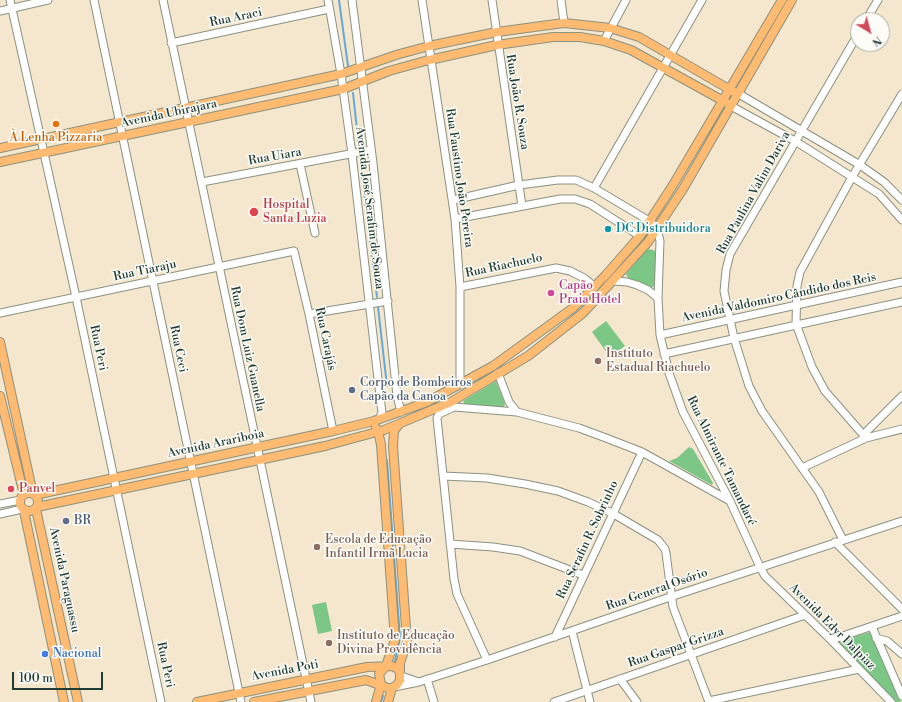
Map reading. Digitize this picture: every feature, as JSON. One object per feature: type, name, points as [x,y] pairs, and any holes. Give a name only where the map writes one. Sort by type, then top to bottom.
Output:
[{"type":"main road","name":"Avenida Arariboia","points":[[34,494],[238,452],[333,431],[379,419],[427,402],[462,385],[523,346],[568,312],[595,287],[640,236],[724,101],[782,0]]},
{"type":"main road","name":"Avenida Arariboia","points":[[37,508],[325,446],[378,431],[453,404],[498,373],[528,356],[583,313],[638,255],[683,189],[792,0]]},
{"type":"main road","name":"Avenida Ubirajara","points":[[0,148],[341,74],[396,55],[428,46],[497,32],[564,23],[610,28],[639,37],[739,94]]},
{"type":"main road","name":"Avenida Ubirajara","points":[[0,162],[343,89],[389,71],[430,60],[498,45],[553,37],[580,37],[604,41],[631,50],[731,106]]},
{"type":"main road","points":[[0,342],[34,494],[38,501],[37,508],[30,512],[23,510],[22,497],[0,396]]},
{"type":"main road","points":[[388,702],[393,688],[400,680],[400,663],[407,642],[392,446],[394,431],[403,416],[401,412]]},
{"type":"main road","points":[[376,702],[381,684],[379,674],[386,666],[395,640],[381,445],[376,425],[379,419]]},
{"type":"main road","points":[[322,433],[325,446]]},
{"type":"main road","points":[[301,438],[304,450]]},
{"type":"main road","points":[[238,452],[241,464]]},
{"type":"main road","points":[[160,468],[163,481]]},
{"type":"main road","points":[[22,497],[34,494]]},
{"type":"main road","name":"Avenida Paraguassu","points":[[37,508],[78,702]]},
{"type":"main road","name":"Avenida Paraguassu","points":[[23,510],[64,702]]},
{"type":"main road","name":"Avenida Poti","points":[[197,702],[239,692],[367,667],[392,666],[398,669],[400,674]]},
{"type":"main road","name":"Avenida Poti","points":[[254,702],[366,680],[381,684],[388,688],[393,688]]},
{"type":"street","name":"Rua Peri","points":[[10,0],[76,297],[161,702]]},
{"type":"street","points":[[0,11],[48,0]]},
{"type":"street","name":"Rua Ceci","points":[[94,0],[241,702]]},
{"type":"street","name":"Rua Dom Luiz Guanella","points":[[162,0],[184,108],[202,182],[311,702]]},
{"type":"street","name":"Avenida José Serafim de Souza","points":[[328,0],[341,74],[352,154],[382,413],[379,419]]},
{"type":"street","name":"Avenida José Serafim de Souza","points":[[352,0],[371,150],[397,396],[401,412]]},
{"type":"street","name":"Rua Faustino João Pereira","points":[[422,0],[455,219],[460,287],[460,377],[462,385]]},
{"type":"street","name":"Rua João R. Souza","points":[[492,0],[522,206]]},
{"type":"street","points":[[561,0],[564,23]]},
{"type":"street","points":[[604,41],[626,0]]},
{"type":"street","points":[[594,188],[702,0]]},
{"type":"street","points":[[871,12],[878,0]]},
{"type":"street","name":"Rua Araci","points":[[171,43],[329,9]]},
{"type":"street","name":"Rua Paulina Valim Dariva","points":[[843,540],[818,492],[762,412],[749,386],[729,320],[724,291],[726,270],[730,254],[850,48]]},
{"type":"street","points":[[739,94],[802,130],[860,166],[884,182],[902,200]]},
{"type":"street","points":[[864,437],[825,391],[812,367],[796,324],[797,286],[800,272],[852,177],[902,94]]},
{"type":"street","points":[[731,106],[795,142],[879,194],[902,218]]},
{"type":"street","name":"Rua Uiara","points":[[202,182],[371,150]]},
{"type":"street","points":[[300,164],[315,233]]},
{"type":"street","points":[[453,200],[519,185],[558,180],[576,180],[594,188],[650,222],[657,229]]},
{"type":"street","points":[[455,219],[560,199],[575,199],[590,204],[640,236]]},
{"type":"street","name":"Rua Almirante Tamandaré","points":[[657,229],[660,241],[658,298],[660,335],[669,373],[683,412],[730,501],[760,567]]},
{"type":"street","name":"Rua Tiaraju","points":[[0,313],[294,251]]},
{"type":"street","name":"Rua Carajás","points":[[294,251],[309,314],[333,431]]},
{"type":"street","name":"Rua Riachuelo","points":[[460,287],[556,268],[575,273],[595,287]]},
{"type":"street","points":[[614,281],[627,282],[637,285],[648,290],[658,298]]},
{"type":"street","name":"Avenida Valdomiro Cândido dos Reis","points":[[660,335],[902,282]]},
{"type":"street","points":[[309,314],[388,301]]},
{"type":"street","points":[[664,354],[902,302]]},
{"type":"street","points":[[498,373],[509,402],[517,412]]},
{"type":"street","points":[[864,437],[902,396]]},
{"type":"street","points":[[487,660],[457,594],[450,544],[437,418],[439,414],[453,404],[517,412],[579,428],[642,452],[730,501]]},
{"type":"street","points":[[802,468],[864,437],[902,429]]},
{"type":"street","name":"Rua Serafin R. Sobrinho","points":[[554,637],[642,452]]},
{"type":"street","points":[[443,476],[487,478],[558,491],[612,513],[658,540],[665,549],[670,597],[709,702],[859,669]]},
{"type":"street","points":[[0,504],[22,497]]},
{"type":"street","points":[[0,514],[23,510]]},
{"type":"street","name":"Rua General Osório","points":[[393,688],[419,682],[487,660],[670,597],[902,521]]},
{"type":"street","points":[[835,542],[902,609]]},
{"type":"street","points":[[450,544],[493,547],[520,551],[583,575]]},
{"type":"street","name":"Avenida Edyr Dalpiaz","points":[[760,567],[765,576],[831,640],[891,702]]},
{"type":"street","name":"Rua Gaspar Grizza","points":[[554,702],[805,615]]},
{"type":"street","points":[[831,640],[902,616]]},
{"type":"street","points":[[872,627],[902,696]]},
{"type":"street","points":[[572,631],[590,702]]},
{"type":"street","points":[[876,638],[887,641],[902,654]]},
{"type":"street","points":[[400,674],[419,682]]},
{"type":"street","points":[[428,679],[434,702]]},
{"type":"street","points":[[620,679],[637,702]]},
{"type":"green space","points":[[647,249],[654,250],[656,253],[656,285],[651,288],[629,280],[626,274]]},
{"type":"green space","points":[[606,321],[625,346],[610,357],[592,332]]},
{"type":"green space","points":[[496,381],[505,404],[503,408],[466,406],[463,401]]},
{"type":"green space","points":[[689,447],[693,449],[713,483],[712,485],[669,461],[677,458]]},
{"type":"green space","points":[[326,602],[332,631],[318,634],[312,605]]},
{"type":"green space","points":[[870,632],[901,702],[896,702],[837,642]]},
{"type":"waterway","points":[[339,0],[348,66]]},
{"type":"waterway","points":[[353,93],[359,148]]},
{"type":"waterway","points":[[360,158],[377,297]]},
{"type":"waterway","points":[[378,307],[387,386]]},
{"type":"waterway","points":[[387,460],[400,638],[395,661]]},
{"type":"waterway","points":[[381,702],[383,696]]},
{"type":"place","name":"À Lenha Pizzaria","points":[[56,124]]},
{"type":"place","name":"Hospital Santa Luzia","points":[[254,212]]},
{"type":"place","name":"DC Distribuidora","points":[[608,229]]},
{"type":"place","name":"Capão Praia Hotel","points":[[551,293]]},
{"type":"place","name":"Instituto Estadual Riachuelo","points":[[598,361]]},
{"type":"place","name":"Corpo de Bombeiros Capão da Canoa","points":[[352,390]]},
{"type":"place","name":"Panvel","points":[[11,489]]},
{"type":"place","name":"BR","points":[[66,521]]},
{"type":"place","name":"Escola de Educação Infantil Irmã Lucia","points":[[317,547]]},
{"type":"place","name":"Instituto de Educação Divina Providência","points":[[329,643]]},
{"type":"place","name":"Nacional","points":[[45,654]]}]
